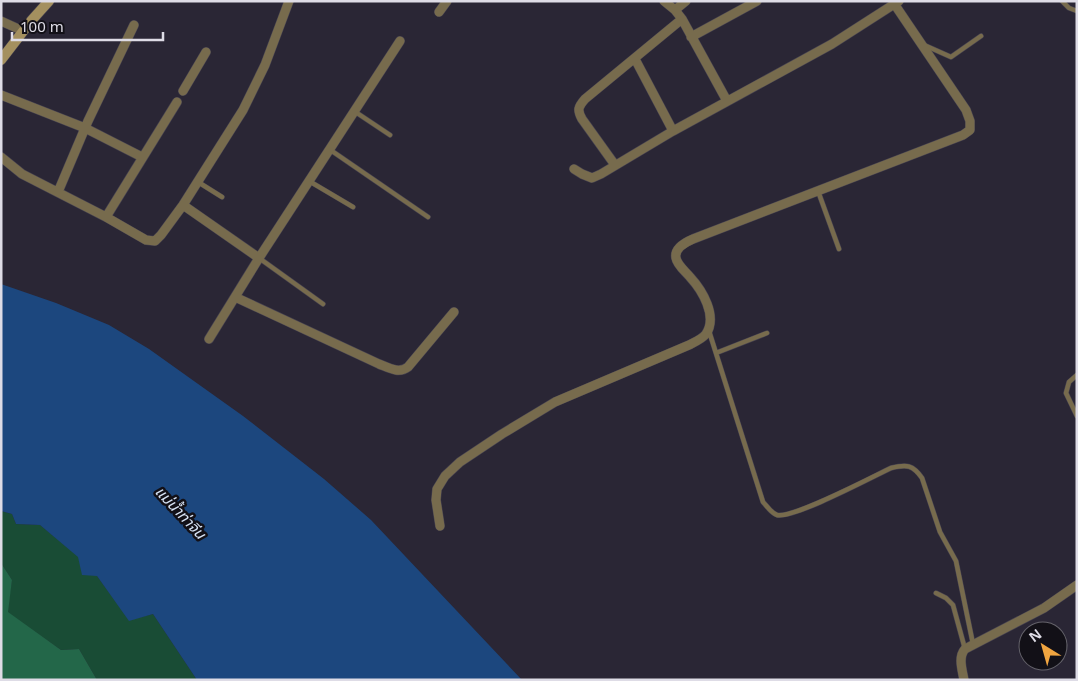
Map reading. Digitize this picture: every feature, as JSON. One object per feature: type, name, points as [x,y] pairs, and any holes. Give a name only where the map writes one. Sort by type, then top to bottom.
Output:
[{"type":"main road","points":[[31,21],[39,1]]},
{"type":"main road","points":[[1,60],[49,1]]},
{"type":"street","points":[[1,157],[22,174],[106,217],[146,240],[155,241],[183,205],[243,110],[265,66],[289,1]]},
{"type":"street","points":[[439,12],[447,1]]},
{"type":"street","points":[[664,1],[682,19],[727,101]]},
{"type":"street","points":[[675,10],[686,1]]},
{"type":"street","points":[[691,37],[757,1]]},
{"type":"street","points":[[440,526],[436,500],[437,490],[445,476],[460,462],[555,402],[702,338],[710,320],[708,307],[699,287],[678,264],[675,258],[683,244],[963,135],[970,130],[970,121],[966,110],[922,45],[897,3],[832,44],[673,131],[592,178],[574,169]]},
{"type":"street","points":[[615,165],[582,119],[578,111],[579,107],[585,99],[682,19]]},
{"type":"street","points":[[1,21],[23,31]]},
{"type":"street","points":[[58,192],[85,128],[134,25]]},
{"type":"street","points":[[209,339],[308,181],[400,41]]},
{"type":"street","points":[[183,90],[206,52]]},
{"type":"street","points":[[635,59],[673,131]]},
{"type":"street","points":[[1,95],[85,128],[142,157]]},
{"type":"street","points":[[106,217],[176,102]]},
{"type":"street","points":[[183,205],[259,258]]},
{"type":"street","points":[[235,297],[379,364],[397,370],[404,370],[408,367],[454,312]]},
{"type":"street","points":[[964,680],[961,653],[969,646],[1036,612],[1077,584]]},
{"type":"lane","points":[[1062,1],[1069,8],[1077,10]]},
{"type":"lane","points":[[922,45],[951,57],[981,36]]},
{"type":"lane","points":[[354,111],[390,136]]},
{"type":"lane","points":[[329,149],[428,218]]},
{"type":"lane","points":[[308,181],[353,207]]},
{"type":"lane","points":[[198,182],[222,197]]},
{"type":"lane","points":[[818,191],[839,249]]},
{"type":"lane","points":[[259,258],[323,304]]},
{"type":"lane","points":[[708,328],[763,502],[768,509],[777,515],[789,514],[806,508],[891,468],[901,466],[912,467],[917,471],[926,489],[940,532],[956,561],[969,646]]},
{"type":"lane","points":[[716,353],[767,333]]},
{"type":"lane","points":[[1077,376],[1069,382],[1066,393],[1077,416]]},
{"type":"lane","points":[[936,593],[946,598],[953,605],[969,646]]},
{"type":"green space","points":[[1,511],[12,514],[16,524],[40,525],[79,557],[97,576],[129,620],[153,614],[197,680],[97,680],[79,649],[61,650],[7,612],[12,580],[1,563]]},
{"type":"green space","points":[[1,563],[12,580],[8,612],[61,650],[79,649],[97,680],[1,680]]},
{"type":"water","name":"แม่น้ำท่าจีน","points":[[1,284],[56,303],[109,325],[149,349],[243,416],[324,479],[371,520],[522,680],[197,680],[153,614],[129,621],[97,576],[82,575],[78,557],[40,525],[16,524],[12,514],[1,511]]}]
